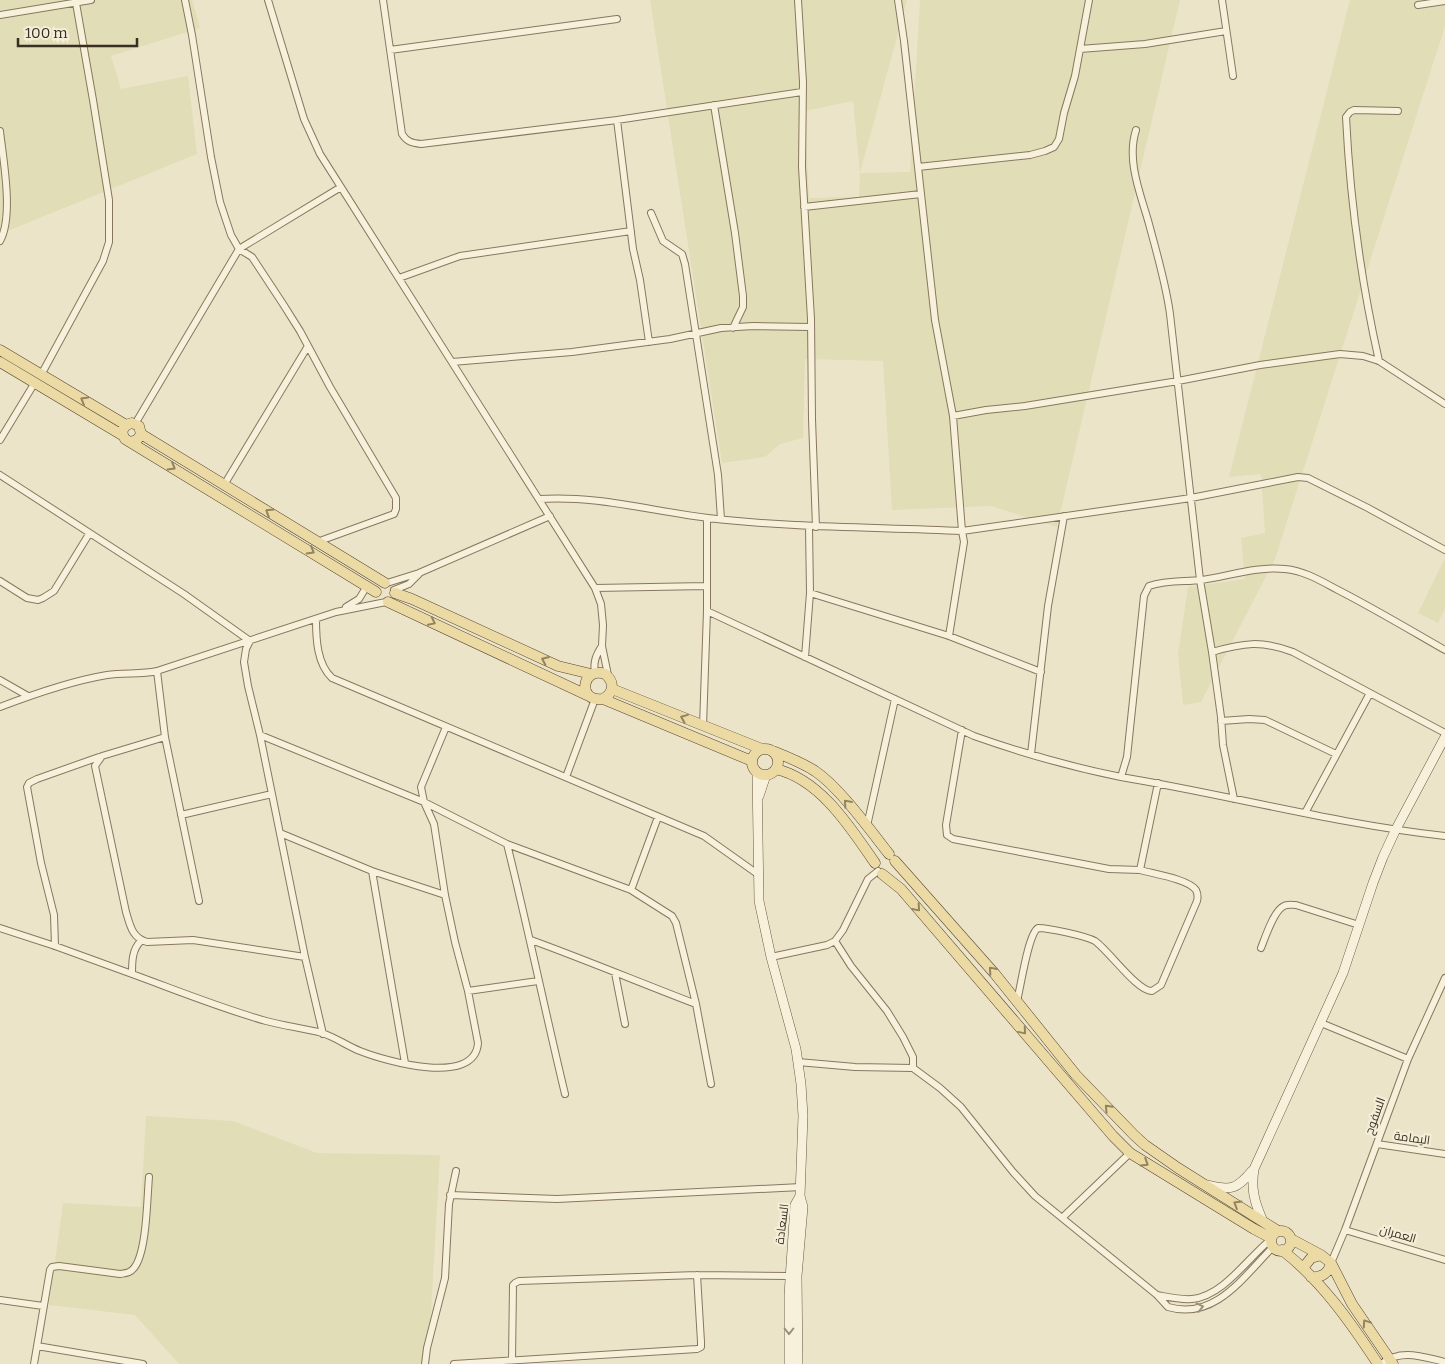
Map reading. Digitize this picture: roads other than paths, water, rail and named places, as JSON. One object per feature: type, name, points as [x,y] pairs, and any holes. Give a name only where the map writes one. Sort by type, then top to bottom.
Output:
[{"type":"main road","points":[[0,350],[371,589],[377,598],[596,698],[752,761]]},
{"type":"main road","points":[[0,362],[34,384],[128,431],[137,440],[141,434],[412,599],[558,666],[608,675],[611,680],[612,689],[610,693],[596,698]]},
{"type":"main road","points":[[371,589],[380,585],[390,587]]},
{"type":"main road","points":[[387,602],[392,599],[390,587]]},
{"type":"main road","points":[[593,673],[586,681],[585,689],[596,698]]},
{"type":"main road","points":[[612,689],[801,763],[816,772],[831,785],[1017,1001],[1076,1075],[1145,1145],[1178,1168],[1262,1219],[1275,1241],[1303,1268],[1385,1362]]},
{"type":"main road","points":[[766,750],[776,756],[778,765],[773,772],[761,774],[754,769],[752,761],[755,754],[766,750]]},
{"type":"main road","points":[[776,769],[788,772],[811,786],[831,806],[856,836],[878,870],[901,889],[1113,1136],[1130,1153],[1275,1241],[1288,1247],[1291,1239]]},
{"type":"main road","points":[[878,870],[880,856],[892,858]]},
{"type":"main road","points":[[878,870],[891,873],[895,868],[892,858]]},
{"type":"main road","points":[[1275,1241],[1285,1231],[1291,1239],[1321,1255],[1330,1263],[1385,1362]]},
{"type":"main road","points":[[1303,1268],[1311,1258],[1321,1255]]},
{"type":"main road","points":[[1311,1277],[1318,1277],[1324,1274],[1329,1270],[1330,1263]]},
{"type":"street","points":[[0,15],[91,0]]},
{"type":"street","points":[[185,0],[211,157],[220,202],[231,235],[239,249],[252,257],[283,304],[396,498],[397,503],[394,514],[317,542]]},
{"type":"street","points":[[268,0],[308,130],[320,154],[595,588],[600,604],[603,625],[602,646],[608,675]]},
{"type":"street","points":[[383,0],[402,134],[404,139],[411,143],[421,144],[617,120],[802,92]]},
{"type":"street","points":[[798,0],[802,92],[802,167],[812,327],[812,527],[810,593],[805,657]]},
{"type":"street","points":[[898,0],[935,320],[953,416],[964,542],[949,636]]},
{"type":"street","points":[[918,167],[1030,155],[1054,147],[1059,139],[1064,113],[1076,76],[1089,0]]},
{"type":"street","points":[[1222,0],[1233,76]]},
{"type":"street","points":[[1418,5],[1445,1]]},
{"type":"street","points":[[41,375],[103,261],[109,242],[108,200],[76,3]]},
{"type":"street","points":[[390,50],[617,19]]},
{"type":"street","points":[[1080,49],[1145,44],[1226,31]]},
{"type":"street","points":[[714,105],[735,233],[743,296],[743,308],[733,328]]},
{"type":"street","points":[[1379,361],[1369,320],[1363,278],[1346,117],[1354,110],[1398,110]]},
{"type":"street","points":[[617,120],[631,232],[649,342]]},
{"type":"street","points":[[1136,130],[1133,146],[1134,169],[1166,289],[1200,580],[1212,652],[1223,745],[1234,799]]},
{"type":"street","points":[[0,131],[7,210],[0,241]]},
{"type":"street","points":[[128,431],[239,249],[341,187]]},
{"type":"street","points":[[804,207],[921,194]]},
{"type":"street","points":[[652,213],[664,241],[682,254],[685,264],[718,475],[721,519]]},
{"type":"street","points":[[399,278],[460,256],[631,232]]},
{"type":"street","points":[[452,362],[572,352],[733,328],[812,327]]},
{"type":"street","points":[[224,484],[308,346]]},
{"type":"street","points":[[953,416],[1178,381],[1260,365],[1340,354],[1357,355],[1379,361],[1445,404]]},
{"type":"street","points":[[0,440],[34,384]]},
{"type":"street","points":[[0,475],[184,594],[250,640]]},
{"type":"street","points":[[539,499],[586,499],[647,507],[707,518],[812,527],[962,531],[1191,498],[1298,477],[1308,478],[1445,550]]},
{"type":"street","points":[[390,587],[550,516]]},
{"type":"street","points":[[1031,754],[1053,571],[1064,516]]},
{"type":"street","points":[[703,726],[707,611],[707,518]]},
{"type":"street","points":[[0,581],[27,598],[38,600],[44,598],[54,590],[89,534]]},
{"type":"street","points":[[1121,777],[1128,749],[1144,596],[1150,586],[1160,582],[1200,580],[1267,570],[1286,569],[1304,573],[1445,650]]},
{"type":"street","points":[[390,587],[409,584],[419,573]]},
{"type":"street","points":[[595,588],[706,586]]},
{"type":"street","points":[[336,612],[359,599],[371,589]]},
{"type":"street","points":[[810,593],[949,636],[1041,672]]},
{"type":"street","points":[[0,707],[28,696],[108,675],[145,674],[157,671],[336,612],[387,602]]},
{"type":"street","points":[[707,611],[962,730],[1002,746],[1121,777],[1395,830],[1445,836]]},
{"type":"street","points":[[316,619],[316,634],[322,662],[326,672],[332,678],[704,836],[759,876]]},
{"type":"street","points":[[250,640],[244,662],[248,686],[323,1034]]},
{"type":"street","points":[[1205,1184],[1225,1189],[1232,1188],[1244,1182],[1254,1169],[1343,973],[1373,882],[1395,830],[1445,735],[1293,652],[1278,647],[1254,644],[1212,652]]},
{"type":"street","points":[[593,673],[597,653],[602,646]]},
{"type":"street","points":[[157,671],[165,737],[199,901]]},
{"type":"street","points":[[0,680],[28,696]]},
{"type":"street","points":[[1305,813],[1370,693]]},
{"type":"street","points":[[566,777],[596,698]]},
{"type":"street","points":[[867,826],[895,699]]},
{"type":"street","points":[[1221,721],[1264,720],[1336,754]]},
{"type":"street","points":[[0,928],[266,1021],[323,1034],[360,1051],[424,1068],[447,1068],[463,1064],[472,1059],[477,1052],[478,1043],[468,991],[445,895],[434,824],[424,802],[421,787],[446,727]]},
{"type":"street","points":[[962,730],[946,824],[947,834],[953,839],[1109,869],[1140,870],[1190,884],[1198,895],[1161,985],[1152,991],[1143,989],[1105,949],[1088,938],[1038,928],[1035,930],[1030,941],[1017,1001]]},
{"type":"street","points":[[260,735],[424,802],[507,844],[631,890],[672,916],[676,922],[696,1004],[711,1084]]},
{"type":"street","points":[[55,946],[54,915],[41,863],[27,787],[29,783],[102,756],[165,737]]},
{"type":"street","points":[[102,756],[95,766],[110,842],[132,932],[146,942],[193,940],[305,956]]},
{"type":"street","points":[[450,1195],[557,1199],[800,1192],[803,1116],[798,1062],[759,902],[758,798],[761,774]]},
{"type":"street","points":[[1140,870],[1158,783]]},
{"type":"street","points":[[181,815],[272,794]]},
{"type":"street","points":[[631,890],[658,817]]},
{"type":"street","points":[[280,833],[372,871],[445,895]]},
{"type":"street","points":[[507,844],[531,940],[538,981],[564,1094]]},
{"type":"street","points":[[771,957],[827,945],[834,941],[844,930],[868,879],[878,870]]},
{"type":"street","points":[[372,871],[405,1063]]},
{"type":"street","points":[[1261,948],[1278,911],[1285,905],[1296,905],[1359,925]]},
{"type":"street","points":[[132,974],[132,958],[141,940]]},
{"type":"street","points":[[531,940],[592,962],[615,973],[696,1004]]},
{"type":"street","points":[[834,941],[851,966],[887,1011],[913,1057],[913,1068]]},
{"type":"street","points":[[615,973],[625,1024]]},
{"type":"street","name":"السفوح","points":[[1330,1263],[1345,1230],[1408,1059],[1445,978]]},
{"type":"street","points":[[468,991],[538,981]]},
{"type":"street","points":[[1321,1023],[1408,1059]]},
{"type":"street","points":[[798,1062],[855,1067],[913,1068],[961,1107],[1023,1184],[1035,1196],[1105,1255],[1157,1295],[1164,1304],[1173,1308],[1190,1309],[1210,1305],[1223,1296],[1275,1241]]},
{"type":"street","name":"اليمامة","points":[[1377,1144],[1445,1154]]},
{"type":"street","points":[[1062,1218],[1130,1153]]},
{"type":"street","points":[[1254,1169],[1253,1195],[1262,1219]]},
{"type":"street","points":[[425,1364],[427,1348],[445,1278],[450,1195],[456,1171]]},
{"type":"street","points":[[34,1364],[43,1306],[52,1268],[59,1266],[120,1274],[133,1270],[140,1253],[144,1234],[149,1177]]},
{"type":"street","name":"السعادة","points":[[789,1364],[789,1276],[795,1205],[800,1192]]},
{"type":"street","name":"السعادة","points":[[798,1364],[797,1276],[803,1207],[800,1192]]},
{"type":"street","name":"العمران","points":[[1345,1230],[1445,1260]]},
{"type":"street","points":[[1157,1295],[1183,1299],[1206,1296],[1219,1288],[1257,1250],[1275,1241]]},
{"type":"street","points":[[512,1360],[514,1282],[697,1275],[789,1276]]},
{"type":"street","points":[[454,1364],[697,1349],[701,1347],[697,1275]]},
{"type":"street","points":[[0,1300],[43,1306]]},
{"type":"street","points":[[37,1346],[114,1361],[143,1364]]},
{"type":"street","points":[[1385,1362],[1410,1355],[1445,1362]]}]
